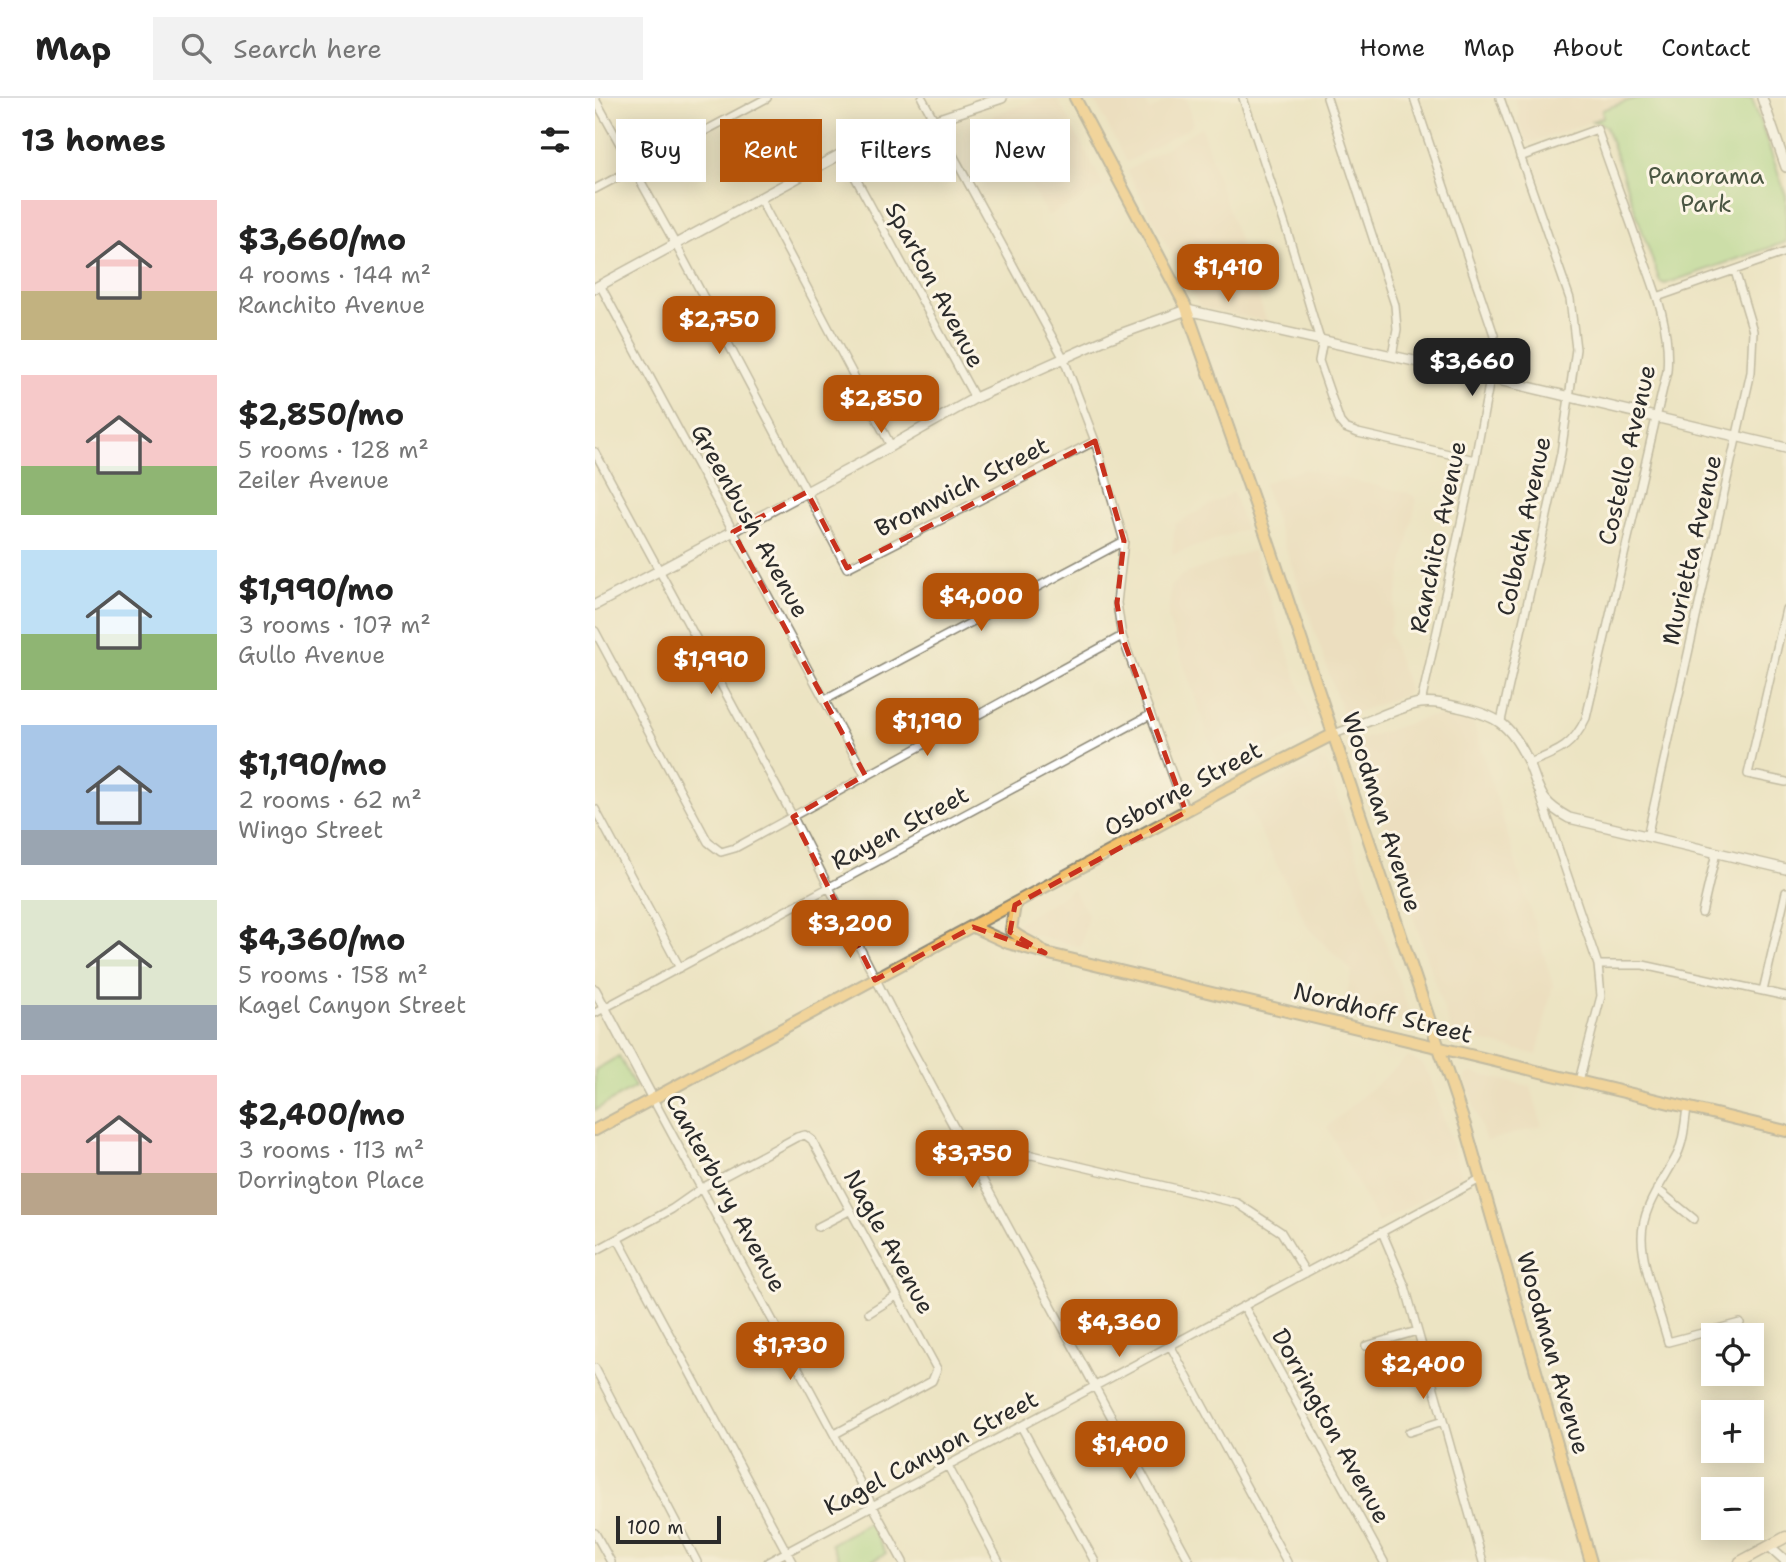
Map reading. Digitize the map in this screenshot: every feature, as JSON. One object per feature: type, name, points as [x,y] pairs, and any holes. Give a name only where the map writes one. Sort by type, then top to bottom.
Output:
[{"type":"main road","name":"Woodman Avenue","points":[[1075,98],[1187,310],[1334,734],[1482,1178],[1591,1562]]},
{"type":"main road","name":"Osborne Street","points":[[595,1130],[1334,734]]},
{"type":"main road","points":[[1015,905],[1011,930],[1020,937],[1033,941],[1045,953]]},
{"type":"main road","name":"Nordhoff Street","points":[[973,927],[1008,943],[1045,953],[1786,1131]]},
{"type":"main road","points":[[1740,1562],[1786,1537]]},
{"type":"street","points":[[706,130],[767,98]]},
{"type":"street","points":[[922,98],[932,119]]},
{"type":"street","points":[[936,119],[1002,98]]},
{"type":"street","points":[[1243,98],[1321,340],[1319,361],[1340,422],[1345,428],[1358,433],[1475,460]]},
{"type":"street","points":[[1327,98],[1395,305],[1397,329],[1392,356]]},
{"type":"street","name":"Ranchito Avenue","points":[[1414,98],[1491,323],[1494,349],[1475,460],[1421,703]]},
{"type":"street","name":"Colbath Avenue","points":[[1500,98],[1570,299],[1576,349],[1561,453],[1501,722]]},
{"type":"street","points":[[1762,98],[1786,167]]},
{"type":"street","points":[[595,99],[616,138]]},
{"type":"street","name":"Costello Avenue","points":[[1520,156],[1597,129],[1667,327],[1669,349],[1657,418],[1586,718],[1573,741],[1562,750],[1529,764]]},
{"type":"street","points":[[598,286],[836,156]]},
{"type":"street","points":[[956,162],[1063,357],[1095,441],[1124,541],[1117,603],[1122,636],[1186,812]]},
{"type":"street","points":[[595,189],[616,177]]},
{"type":"street","points":[[640,182],[807,492]]},
{"type":"street","name":"Sparton Avenue","points":[[858,182],[975,398]]},
{"type":"street","points":[[759,197],[891,446]]},
{"type":"street","points":[[1657,297],[1786,252]]},
{"type":"street","name":"Murietta Avenue","points":[[1647,837],[1751,372],[1753,331],[1735,271]]},
{"type":"street","name":"Greenbush Avenue","points":[[598,286],[865,775]]},
{"type":"street","points":[[595,605],[807,492],[975,398],[1063,357],[1187,310],[1786,448]]},
{"type":"street","name":"Bromwich Street","points":[[807,492],[847,568],[1095,441]]},
{"type":"street","points":[[595,452],[793,817],[875,980],[1190,1562]]},
{"type":"street","points":[[825,700],[1124,541]]},
{"type":"street","points":[[1786,609],[1748,774],[1786,782]]},
{"type":"street","points":[[595,631],[708,842],[721,852],[735,848],[793,817],[1122,636]]},
{"type":"street","name":"Osborne Street","points":[[1334,734],[1421,703],[1469,709],[1501,722],[1518,739],[1540,794],[1552,808],[1569,818],[1786,869]]},
{"type":"street","name":"Rayen Street","points":[[595,1013],[1150,715]]},
{"type":"street","points":[[1540,794],[1598,965],[1601,996],[1579,1081]]},
{"type":"street","points":[[595,809],[680,968]]},
{"type":"street","points":[[1702,913],[1716,853]]},
{"type":"street","points":[[1763,991],[1786,892]]},
{"type":"street","points":[[1598,965],[1643,965],[1786,996]]},
{"type":"street","name":"Canterbury Avenue","points":[[595,990],[903,1562]]},
{"type":"street","points":[[1688,1107],[1679,1152],[1657,1189],[1645,1219],[1642,1237],[1644,1256],[1668,1342],[1701,1333]]},
{"type":"street","name":"Nagle Avenue","points":[[702,1188],[797,1137],[805,1135],[812,1140],[937,1369],[932,1381],[835,1434]]},
{"type":"street","points":[[977,1169],[1005,1156],[1032,1155],[1237,1203],[1281,1231],[1306,1273]]},
{"type":"street","name":"Kagel Canyon Street","points":[[768,1562],[1022,1428],[1482,1178]]},
{"type":"street","points":[[595,1251],[672,1209],[702,1188]]},
{"type":"street","points":[[1657,1189],[1694,1219]]},
{"type":"street","points":[[818,1227],[849,1211]]},
{"type":"street","points":[[1382,1232],[1402,1275],[1483,1562]]},
{"type":"street","points":[[618,1239],[792,1562]]},
{"type":"street","points":[[869,1313],[896,1296]]},
{"type":"street","name":"Dorrington Avenue","points":[[1245,1308],[1384,1562]]},
{"type":"street","points":[[1366,1346],[1417,1331]]},
{"type":"street","points":[[1171,1347],[1287,1562]]},
{"type":"street","points":[[595,1368],[697,1562]]},
{"type":"street","points":[[1409,1432],[1443,1421]]},
{"type":"street","points":[[1022,1428],[1095,1562]]},
{"type":"street","points":[[948,1465],[999,1562]]},
{"type":"street","points":[[595,1533],[611,1562]]},
{"type":"street","points":[[1769,1546],[1786,1561]]},
{"type":"highlighted area","points":[[1095,441],[1124,541],[1117,603],[1122,636],[1186,812],[1015,905],[1010,932],[1045,953],[973,927],[875,980],[793,817],[865,775],[733,532],[807,492],[847,568]]},
{"type":"shaded area","points":[[1043,98],[1057,98],[1068,119],[994,119],[992,115]]},
{"type":"shaded area","points":[[1093,98],[1143,98],[1150,111],[1174,98],[1186,98],[1193,123],[1127,162]]},
{"type":"shaded area","points":[[1514,98],[1636,98],[1602,110],[1603,117],[1530,143],[1526,141],[1518,120],[1519,112]]},
{"type":"shaded area","points":[[1070,122],[1104,186],[1048,216],[1029,182],[1070,182]]},
{"type":"shaded area","points":[[1201,127],[1267,322],[1200,307],[1127,171]]},
{"type":"shaded area","points":[[1304,469],[1408,493],[1414,496],[1416,502],[1389,632],[1409,691],[1403,696],[1348,715],[1342,711],[1263,483]]},
{"type":"shaded area","points":[[1233,492],[1245,529],[1172,555],[1175,524]]},
{"type":"shaded area","points":[[1253,550],[1312,723],[1308,728],[1221,774],[1168,618],[1171,586],[1182,575]]},
{"type":"shaded area","points":[[1442,716],[1473,721],[1553,985],[1537,1055],[1452,1034],[1358,750],[1362,739],[1428,717]]},
{"type":"shaded area","points":[[1318,759],[1326,762],[1412,1021],[1409,1025],[1343,1009],[1352,971],[1309,929],[1244,799]]},
{"type":"shaded area","points":[[1073,889],[1088,914],[1081,947],[1021,931],[1018,927],[1019,922]]},
{"type":"shaded area","points":[[1408,1057],[1421,1063],[1430,1077],[1462,1175],[1378,1223],[1327,1127]]},
{"type":"shaded area","points":[[1471,1073],[1531,1086],[1542,1126],[1486,1141],[1466,1081],[1466,1076]]},
{"type":"green space","name":"Panorama Park","points":[[1636,98],[1752,98],[1786,196],[1786,242],[1665,284],[1660,282],[1606,127],[1592,121],[1603,117],[1602,110]]},
{"type":"green space","points":[[619,1056],[635,1087],[595,1110],[595,1070]]},
{"type":"green space","points":[[870,1522],[886,1553],[870,1562],[841,1562],[831,1544]]}]
